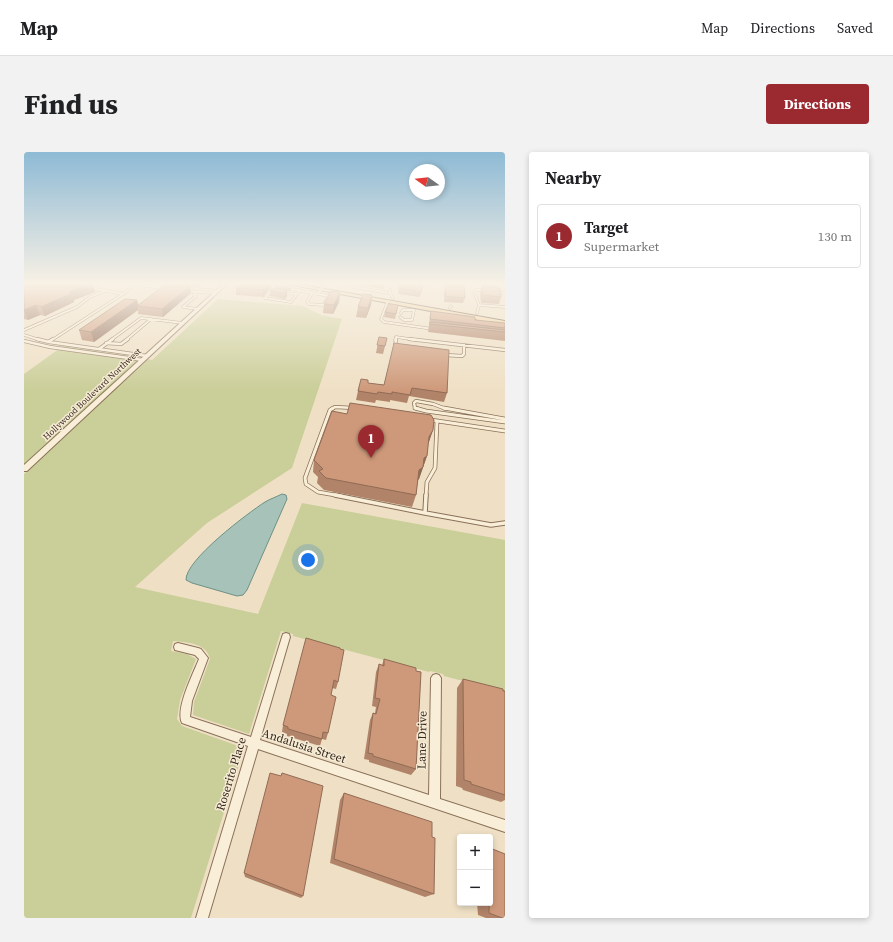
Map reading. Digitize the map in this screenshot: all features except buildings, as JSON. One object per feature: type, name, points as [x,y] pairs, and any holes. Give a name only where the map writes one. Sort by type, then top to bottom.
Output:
[{"type":"main road","points":[[494,320],[505,322]]},
{"type":"street","name":"Hollywood Boulevard Northwest","points":[[24,469],[186,320]]},
{"type":"street","name":"Roserito Place","points":[[202,918],[286,637]]},
{"type":"street","name":"Andalusia Street","points":[[178,647],[198,652],[204,658],[187,701],[185,720],[505,826]]},
{"type":"street","name":"Lane Drive","points":[[434,802],[436,678]]},
{"type":"lane","points":[[24,330],[48,320]]},
{"type":"lane","points":[[42,346],[83,320]]},
{"type":"lane","points":[[99,349],[138,320]]},
{"type":"lane","points":[[106,343],[121,344],[150,320]]},
{"type":"lane","points":[[157,320],[183,323]]},
{"type":"lane","points":[[382,320],[384,322],[435,329]]},
{"type":"lane","points":[[24,326],[30,328]]},
{"type":"lane","points":[[24,335],[48,342],[99,349],[145,358]]},
{"type":"lane","points":[[398,348],[394,346],[396,337],[505,350]]},
{"type":"lane","points":[[24,341],[42,346],[145,358]]},
{"type":"lane","points":[[440,354],[462,356],[464,345]]},
{"type":"lane","points":[[505,419],[449,410],[433,404],[416,401],[414,403],[415,408],[426,411],[505,422]]},
{"type":"lane","points":[[355,409],[340,406],[330,410],[305,478],[306,484],[318,492],[425,513],[491,525],[505,522]]},
{"type":"lane","points":[[430,420],[505,431]]},
{"type":"lane","points":[[425,513],[428,482],[435,468],[437,421]]},
{"type":"green space","points":[[196,320],[342,320],[292,468],[207,523],[135,587],[258,614],[302,503],[505,540],[505,692],[444,676],[443,674],[429,672],[293,636],[293,634],[281,631],[249,734],[193,715],[194,702],[210,659],[205,650],[195,644],[173,641],[171,651],[187,654],[196,659],[180,700],[177,719],[182,726],[244,748],[191,918],[24,918],[24,474],[147,359],[152,360]]},
{"type":"green space","points":[[63,346],[141,358],[24,465],[24,374]]},
{"type":"water","points":[[282,494],[286,495],[287,499],[247,590],[243,595],[237,596],[186,580],[188,571],[206,549],[232,526],[267,501]]},
{"type":"place","name":"Target","points":[[371,458]]}]
